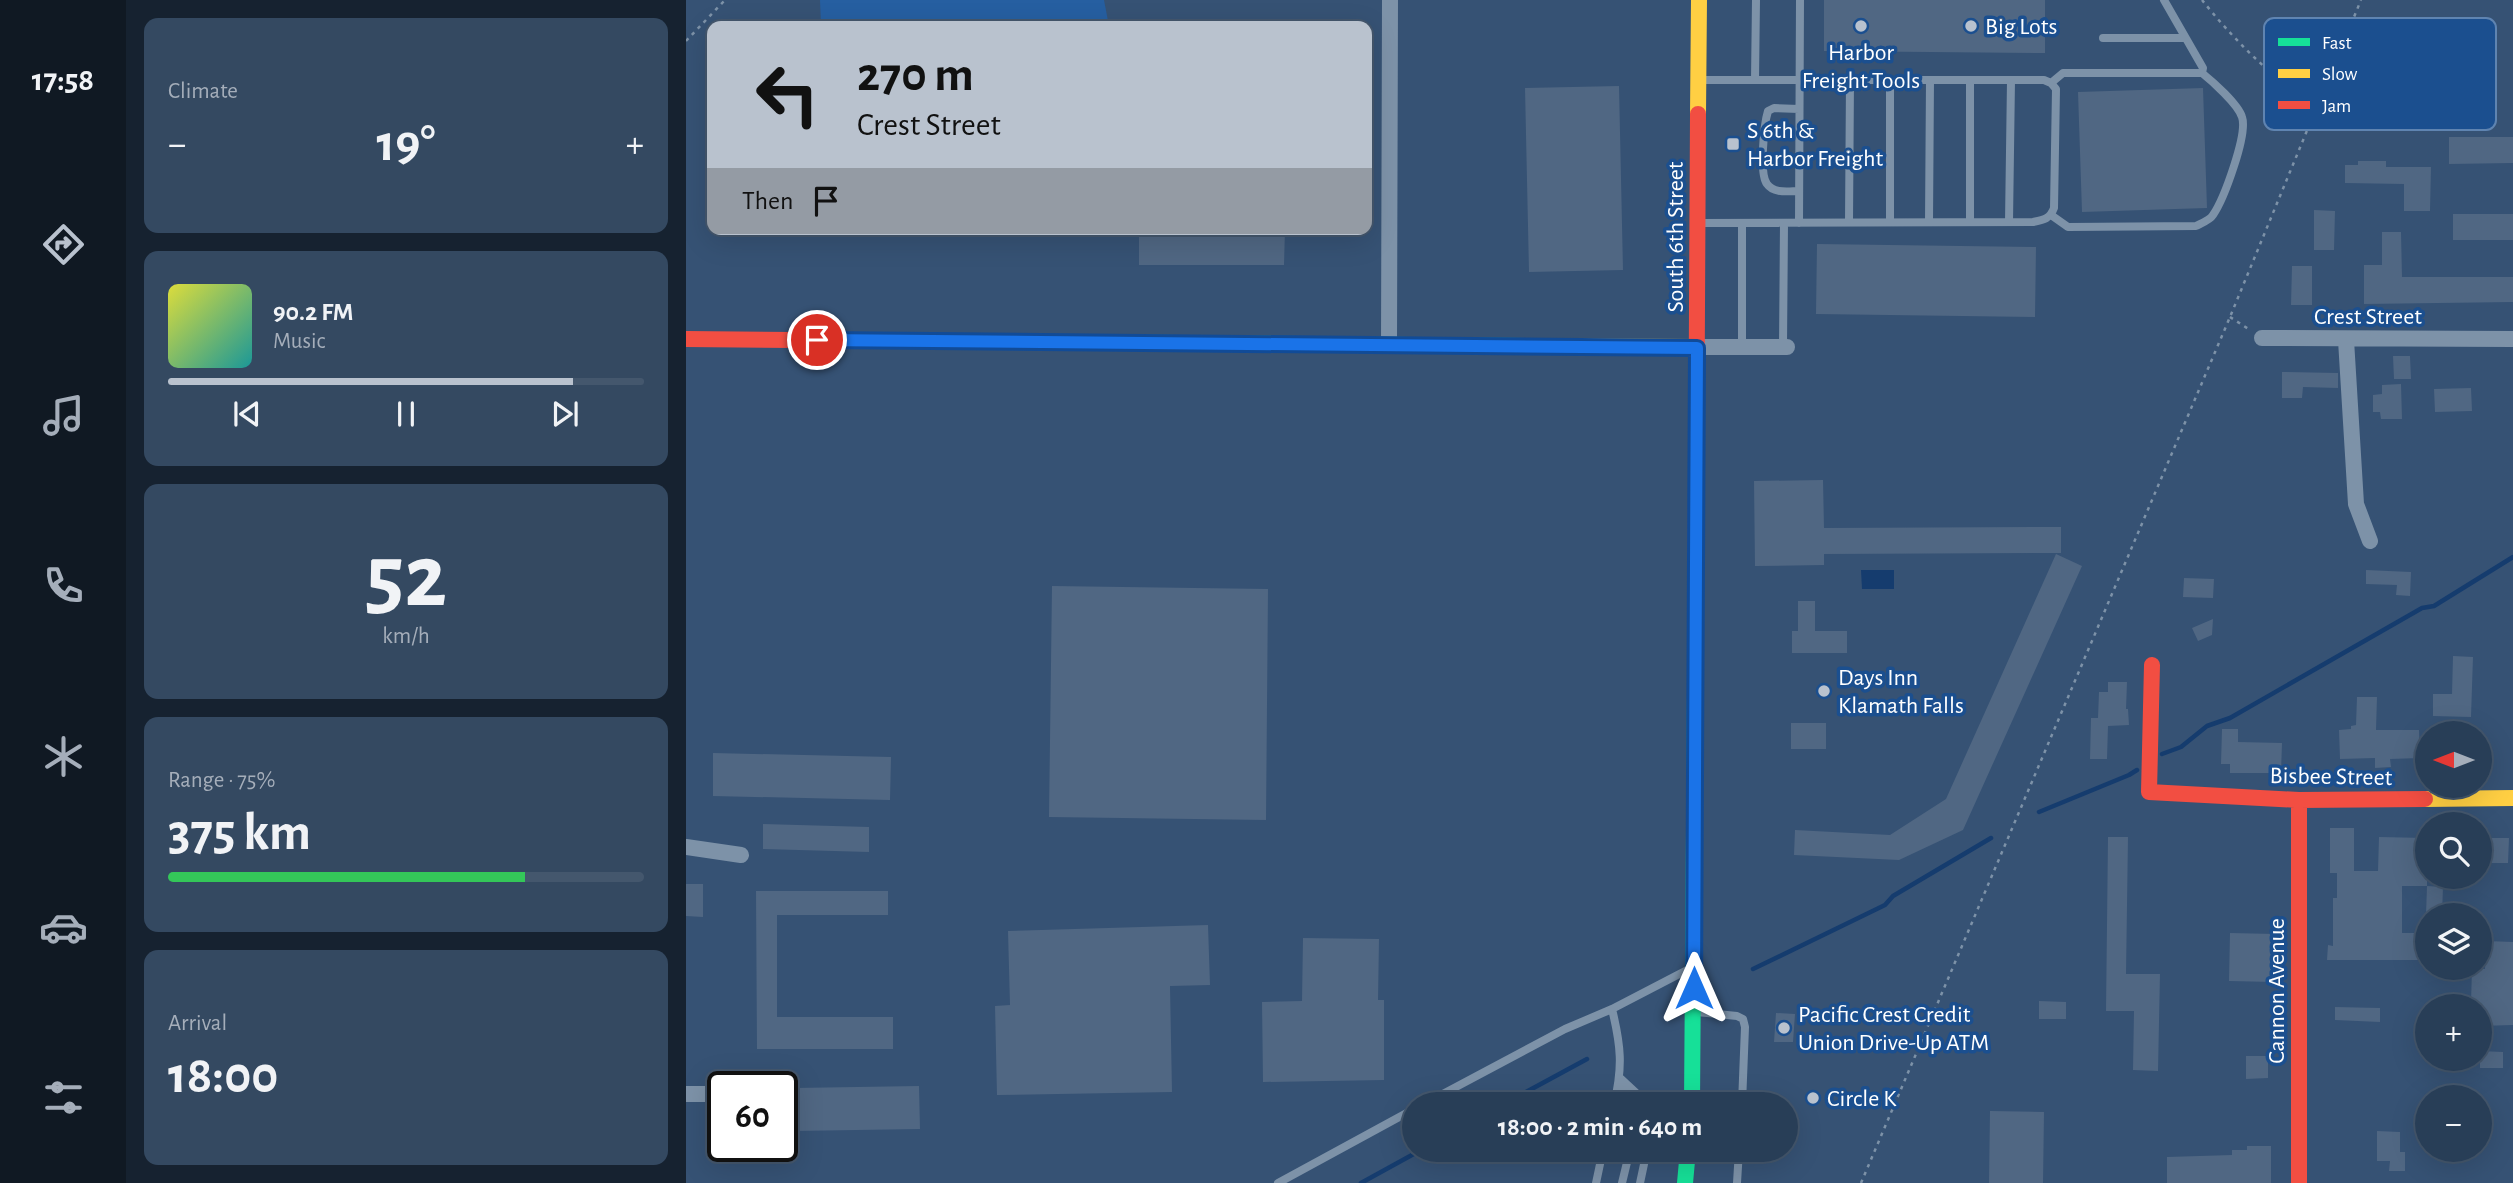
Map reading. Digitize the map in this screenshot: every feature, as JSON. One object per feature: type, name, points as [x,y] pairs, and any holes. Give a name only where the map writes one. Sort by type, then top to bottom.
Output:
[{"type":"street","points":[[1389,345],[1390,0]]},
{"type":"street","name":"South 6th Street","points":[[1692,1092],[1699,0]]},
{"type":"street","name":"Crest Street","points":[[2262,338],[2513,339]]},
{"type":"street","points":[[686,339],[1785,347]]},
{"type":"street","points":[[2346,340],[2356,504],[2370,541]]},
{"type":"street","name":"Bisbee Street","points":[[2152,664],[2149,792],[2299,800],[2513,799]]},
{"type":"street","name":"Cannon Avenue","points":[[2299,800],[2299,1183]]},
{"type":"street","points":[[686,847],[741,855]]},
{"type":"street","points":[[686,1094],[707,1094]]},
{"type":"street","points":[[1685,1183],[1687,1162]]},
{"type":"lane","points":[[1755,80],[1756,0]]},
{"type":"lane","points":[[1799,223],[1800,0]]},
{"type":"lane","points":[[2164,0],[2203,68],[2202,73]]},
{"type":"lane","points":[[2103,38],[2185,38]]},
{"type":"lane","points":[[2051,83],[2063,73],[2202,73],[2211,79],[2242,115],[2244,130],[2222,196],[2212,217],[2196,226],[2068,227],[2051,215]]},
{"type":"lane","points":[[1698,80],[2044,80],[2056,89],[2054,208],[2051,215],[2044,220],[1698,223]]},
{"type":"lane","points":[[1849,222],[1850,80]]},
{"type":"lane","points":[[1889,222],[1890,80]]},
{"type":"lane","points":[[1929,222],[1930,80]]},
{"type":"lane","points":[[1970,80],[1970,222]]},
{"type":"lane","points":[[2009,222],[2011,80]]},
{"type":"lane","points":[[1799,108],[1774,108],[1768,111],[1763,175],[1766,184],[1775,191],[1799,191]]},
{"type":"lane","points":[[1742,223],[1742,347]]},
{"type":"lane","points":[[1784,223],[1785,347]]},
{"type":"lane","points":[[1447,1092],[1565,1029],[1612,1009],[1694,966]]},
{"type":"lane","points":[[1612,1009],[1620,1042],[1620,1078],[1617,1092]]},
{"type":"lane","points":[[1694,1011],[1743,1019],[1742,1092]]},
{"type":"lane","points":[[1620,1078],[1626,1092]]},
{"type":"lane","points":[[1620,1078],[1635,1092]]},
{"type":"lane","points":[[1278,1183],[1402,1116]]},
{"type":"lane","points":[[1595,1183],[1600,1162]]},
{"type":"lane","points":[[1622,1183],[1627,1162]]},
{"type":"lane","points":[[1640,1183],[1644,1162]]},
{"type":"lane","points":[[1737,1183],[1738,1162]]},
{"type":"path","points":[[686,41],[725,0]]},
{"type":"path","points":[[2202,0],[2222,25],[2264,64]]},
{"type":"path","points":[[2353,18],[2361,0]]},
{"type":"path","points":[[1861,1183],[2230,317],[2306,130]]},
{"type":"path","points":[[2230,317],[2262,338]]},
{"type":"shaded area","points":[[820,0],[1104,0],[1108,21],[821,21]]},
{"type":"shaded area","points":[[1861,570],[1894,570],[1894,589],[1862,589]]},
{"type":"building","name":"Big Lots","points":[[1824,0],[2045,0],[2045,53],[1824,51]]},
{"type":"building","points":[[1619,86],[1623,270],[1529,272],[1525,88]]},
{"type":"building","points":[[2203,88],[2207,208],[2082,212],[2078,92]]},
{"type":"building","points":[[2449,137],[2513,137],[2513,163],[2449,164]]},
{"type":"building","points":[[2358,161],[2386,161],[2386,167],[2431,167],[2430,211],[2404,211],[2404,184],[2345,183],[2345,165],[2358,165]]},
{"type":"building","points":[[2314,210],[2335,211],[2334,250],[2314,250]]},
{"type":"building","points":[[2453,214],[2513,214],[2513,240],[2453,240]]},
{"type":"building","points":[[2382,232],[2401,232],[2402,277],[2513,277],[2513,302],[2364,304],[2364,265],[2382,265]]},
{"type":"building","points":[[1139,235],[1285,235],[1284,265],[1139,265]]},
{"type":"building","points":[[1817,244],[2036,247],[2035,317],[1816,314]]},
{"type":"building","points":[[2292,266],[2312,266],[2312,305],[2291,305]]},
{"type":"building","points":[[2393,356],[2410,356],[2411,379],[2394,379]]},
{"type":"building","points":[[2282,372],[2338,373],[2338,388],[2303,387],[2302,398],[2282,398]]},
{"type":"building","points":[[2401,384],[2402,419],[2381,419],[2380,412],[2373,412],[2373,395],[2382,394],[2382,385]]},
{"type":"building","points":[[2471,388],[2472,411],[2435,412],[2434,389]]},
{"type":"building","points":[[1823,480],[1824,528],[2061,527],[2061,553],[1824,554],[1824,565],[1755,566],[1754,481]]},
{"type":"building","points":[[2056,554],[2082,566],[1963,830],[1899,860],[1794,855],[1795,830],[1890,835],[1946,799]]},
{"type":"building","points":[[2366,570],[2411,572],[2410,596],[2396,595],[2397,585],[2366,584]]},
{"type":"building","points":[[2184,578],[2214,579],[2213,598],[2183,597]]},
{"type":"building","points":[[1052,586],[1268,589],[1266,820],[1049,817]]},
{"type":"building","points":[[1798,601],[1815,601],[1815,631],[1847,631],[1847,653],[1792,653],[1792,631],[1798,631]]},
{"type":"building","points":[[2213,619],[2212,635],[2198,641],[2192,628]]},
{"type":"building","points":[[2453,656],[2473,657],[2471,717],[2433,716],[2433,694],[2452,694]]},
{"type":"building","points":[[2108,682],[2127,682],[2126,709],[2129,725],[2108,726],[2107,759],[2090,759],[2091,718],[2098,718],[2099,692],[2108,692]]},
{"type":"building","points":[[2357,697],[2377,697],[2376,730],[2415,730],[2415,758],[2390,759],[2391,767],[2375,768],[2375,758],[2340,759],[2339,730],[2351,729],[2351,726],[2356,725]]},
{"type":"building","points":[[1791,723],[1826,723],[1826,749],[1791,749]]},
{"type":"building","points":[[2222,729],[2238,729],[2238,742],[2282,743],[2281,773],[2230,773],[2230,764],[2221,764]]},
{"type":"building","points":[[713,753],[891,757],[890,800],[713,796]]},
{"type":"building","points":[[763,824],[869,827],[869,852],[763,849]]},
{"type":"building","points":[[2330,828],[2354,828],[2354,871],[2378,871],[2379,837],[2415,838],[2415,886],[2402,886],[2402,933],[2415,933],[2415,960],[2327,960],[2328,945],[2333,946],[2333,898],[2337,898],[2337,873],[2330,873]]},
{"type":"building","points":[[2108,837],[2128,837],[2126,974],[2160,974],[2158,1071],[2133,1070],[2134,1011],[2106,1011]]},
{"type":"building","points":[[2492,838],[2509,838],[2508,863],[2492,863]]},
{"type":"building","points":[[686,884],[703,884],[703,917],[686,916]]},
{"type":"building","points":[[2427,889],[2443,889],[2442,903],[2426,903]]},
{"type":"building","points":[[756,891],[888,891],[888,915],[777,915],[777,1017],[893,1017],[893,1049],[757,1049]]},
{"type":"building","points":[[1208,925],[1210,985],[1170,986],[1172,1092],[997,1095],[995,1006],[1010,1005],[1008,931]]},
{"type":"building","points":[[2230,933],[2275,934],[2274,982],[2229,981]]},
{"type":"building","points":[[1303,938],[1379,939],[1378,1000],[1384,1000],[1384,1080],[1263,1082],[1262,1002],[1302,1001]]},
{"type":"building","points":[[2492,941],[2513,942],[2513,1025],[2492,1026],[2492,994],[2471,994],[2472,980],[2492,980]]},
{"type":"building","points":[[2039,1001],[2066,1002],[2066,1019],[2039,1019]]},
{"type":"building","points":[[2335,1007],[2380,1008],[2380,1022],[2335,1020]]},
{"type":"building","name":"Pacific Crest Credit Union Drive-Up ATM","points":[[1776,1013],[1795,1014],[1793,1042],[1774,1042]]},
{"type":"building","points":[[2492,1052],[2503,1052],[2503,1068],[2492,1068]]},
{"type":"building","points":[[2246,1056],[2268,1056],[2268,1078],[2246,1079]]},
{"type":"building","points":[[919,1086],[920,1129],[798,1131],[798,1088]]},
{"type":"building","points":[[1990,1111],[2044,1112],[2043,1183],[1989,1183]]},
{"type":"building","points":[[2377,1131],[2400,1132],[2400,1152],[2405,1152],[2405,1171],[2389,1171],[2390,1161],[2377,1161]]},
{"type":"building","points":[[2247,1146],[2271,1146],[2271,1183],[2167,1183],[2167,1157],[2232,1155],[2232,1150],[2247,1150]]},
{"type":"waterway","points":[[2162,754],[2181,747],[2207,726],[2230,718],[2422,608],[2434,606],[2513,557]]},
{"type":"waterway","points":[[2039,812],[2137,770]]},
{"type":"waterway","points":[[1753,969],[1885,905],[1893,896],[1991,838]]},
{"type":"waterway","points":[[1526,1092],[1587,1059]]},
{"type":"waterway","points":[[1361,1183],[1402,1160]]},
{"type":"traffic: fast","points":[[1049,342],[1525,346]]},
{"type":"traffic: fast","points":[[1692,1092],[1695,693]]},
{"type":"traffic: fast","points":[[1685,1183],[1687,1162]]},
{"type":"traffic: slow","points":[[1698,114],[1699,0]]},
{"type":"traffic: slow","points":[[1525,346],[1697,347]]},
{"type":"traffic: slow","points":[[2425,799],[2513,798]]},
{"type":"traffic: jam","points":[[1695,693],[1698,114]]},
{"type":"traffic: jam","points":[[686,339],[1049,342]]},
{"type":"traffic: jam","points":[[2152,665],[2149,792],[2299,800],[2425,799]]},
{"type":"traffic: jam","points":[[2299,800],[2299,1183]]},
{"type":"place","name":"Harbor Freight Tools","points":[[1861,26]]},
{"type":"place","name":"Big Lots","points":[[1971,26]]},
{"type":"place","name":"S 6th & Harbor Freight","points":[[1733,144]]},
{"type":"place","name":"Days Inn Klamath Falls","points":[[1824,691]]},
{"type":"place","name":"Pacific Crest Credit Union Drive-Up ATM","points":[[1784,1028]]},
{"type":"place","name":"Circle K","points":[[1813,1098]]},
{"type":"route","points":[[817,340],[1697,348],[1694,988]]}]
